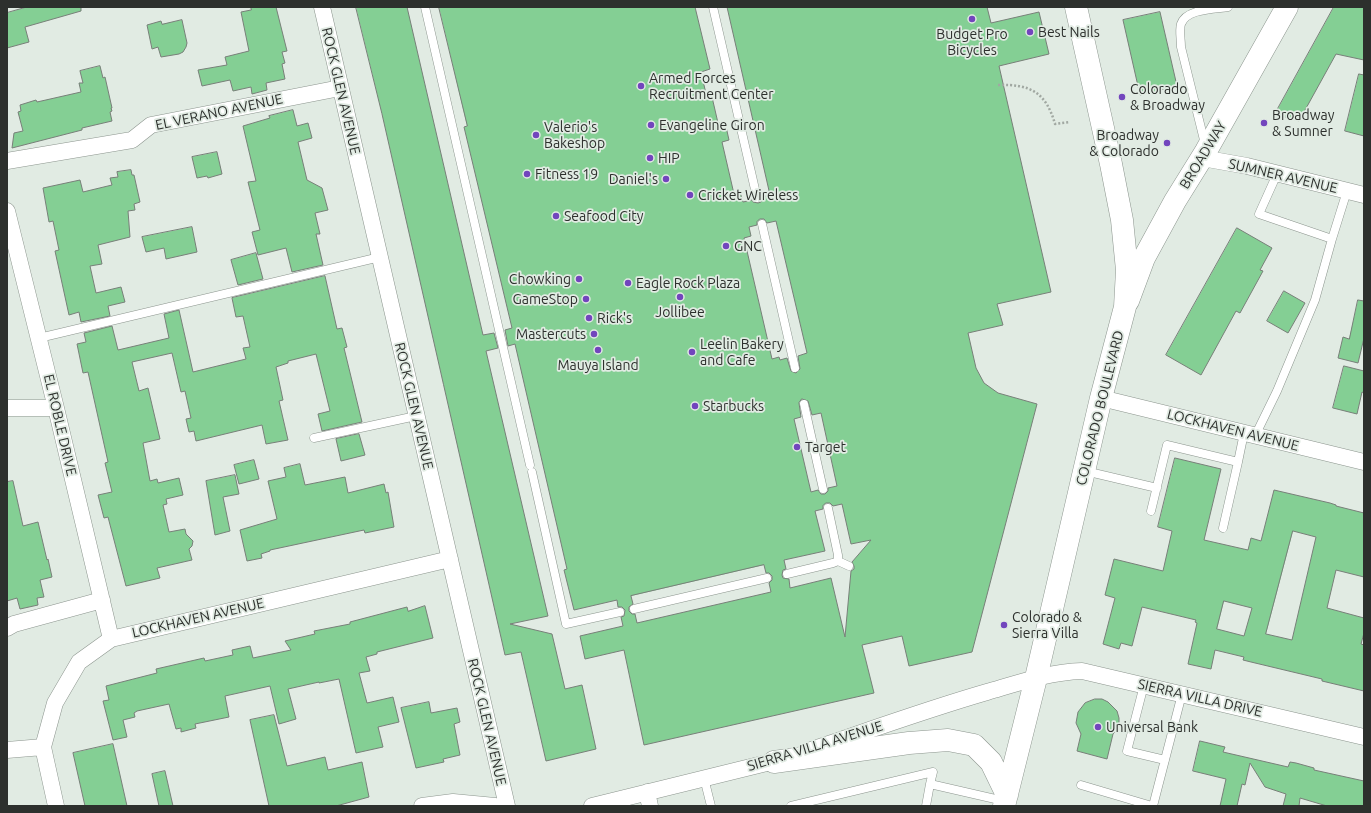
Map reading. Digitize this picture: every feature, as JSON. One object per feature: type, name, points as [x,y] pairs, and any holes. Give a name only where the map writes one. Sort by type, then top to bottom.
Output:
[{"type":"main road","name":"COLORADO BOULEVARD","points":[[1005,801],[1036,678],[1101,398],[1125,307],[1127,270],[1122,220],[1076,7]]},
{"type":"main road","name":"BROADWAY","points":[[1125,307],[1144,258],[1287,7]]},
{"type":"main road","points":[[774,762],[909,743],[948,740],[974,745],[991,762],[1005,801]]},
{"type":"street","name":"ROCK GLEN AVENUE","points":[[322,7],[507,806]]},
{"type":"street","name":"EL VERANO AVENUE","points":[[7,161],[132,140],[151,125],[340,88]]},
{"type":"street","name":"SUMNER AVENUE","points":[[1204,155],[1364,195]]},
{"type":"street","name":"EL ROBLE DRIVE","points":[[7,211],[111,639]]},
{"type":"street","name":"LOCKHAVEN AVENUE","points":[[1101,398],[1364,462]]},
{"type":"street","points":[[7,408],[56,408]]},
{"type":"street","name":"LOCKHAVEN AVENUE","points":[[43,747],[55,703],[80,662],[111,639],[450,559]]},
{"type":"street","points":[[7,628],[14,624],[102,600]]},
{"type":"street","name":"SIERRA VILLA DRIVE","points":[[1036,678],[1064,671],[1082,671],[1364,737]]},
{"type":"street","name":"SIERRA VILLA AVENUE","points":[[592,806],[649,799],[704,778],[774,762],[892,722],[1036,678]]},
{"type":"street","points":[[7,750],[43,747],[56,806]]},
{"type":"street","points":[[422,806],[453,802],[495,806]]},
{"type":"lane","points":[[425,7],[566,624],[620,612]]},
{"type":"lane","points":[[713,7],[757,198]]},
{"type":"lane","points":[[1204,155],[1180,34],[1182,23],[1190,14],[1202,10],[1228,7]]},
{"type":"lane","points":[[1277,174],[1259,214],[1332,239]]},
{"type":"lane","points":[[1223,528],[1238,462],[1250,434],[1277,391],[1315,300],[1347,191]]},
{"type":"lane","points":[[762,224],[795,368]]},
{"type":"lane","points":[[39,338],[380,257]]},
{"type":"lane","points":[[804,404],[823,489]]},
{"type":"lane","points":[[314,438],[416,416]]},
{"type":"lane","points":[[1151,511],[1167,445],[1238,462]]},
{"type":"lane","points":[[1084,471],[1157,488]]},
{"type":"lane","points":[[828,508],[838,561]]},
{"type":"lane","points":[[787,574],[838,561],[849,566]]},
{"type":"lane","points":[[634,609],[767,578]]},
{"type":"lane","points":[[1144,685],[1126,751],[1166,760]]},
{"type":"lane","points":[[1081,785],[1152,806],[1166,760],[1182,694]]},
{"type":"lane","points":[[790,806],[933,772],[926,806]]},
{"type":"lane","points":[[704,778],[711,806]]},
{"type":"lane","points":[[930,784],[1005,801]]},
{"type":"path","points":[[998,85],[1010,84],[1028,87],[1038,93],[1052,112],[1055,124],[1070,122]]},
{"type":"building","points":[[27,7],[81,7],[81,11],[25,27],[29,42],[7,48],[7,13]]},
{"type":"building","points":[[251,7],[276,7],[287,51],[282,52],[285,63],[282,64],[285,79],[266,83],[267,90],[252,94],[251,87],[233,91],[230,80],[202,86],[198,70],[227,65],[225,57],[249,51],[241,12],[251,10]]},
{"type":"building","points":[[356,7],[407,7],[483,335],[494,333],[498,348],[486,351],[548,616],[510,624],[552,634],[565,689],[582,685],[596,749],[546,761],[521,652],[505,655],[382,114]]},
{"type":"building","points":[[439,7],[695,7],[710,69],[701,72],[707,98],[712,97],[718,123],[725,122],[729,140],[722,142],[734,194],[740,192],[743,202],[752,200],[753,202],[758,203],[761,202],[762,197],[770,195],[727,7],[987,7],[991,23],[1039,12],[1049,54],[999,66],[1051,292],[997,304],[1003,325],[968,333],[976,368],[984,383],[998,393],[1037,404],[972,652],[909,666],[902,636],[862,645],[874,693],[644,745],[624,650],[585,659],[580,636],[623,626],[621,617],[624,616],[625,610],[622,607],[618,607],[617,600],[574,610],[564,570],[567,569],[515,344],[508,346],[505,330],[512,328],[464,127],[467,126]],"holes":[[[760,219],[764,219],[767,223],[776,221],[807,353],[798,356],[800,369],[796,373],[791,371],[787,358],[780,360],[779,357],[772,359],[744,238],[751,236],[749,227],[757,225],[757,222]],[[802,399],[808,401],[812,415],[821,413],[837,486],[828,488],[828,491],[825,494],[821,494],[818,490],[811,492],[794,419],[801,417],[799,403]],[[826,503],[830,503],[833,506],[842,504],[851,544],[871,540],[852,562],[854,569],[851,571],[845,637],[831,578],[790,588],[789,579],[783,578],[782,575],[783,570],[786,569],[784,560],[825,551],[815,511],[823,509],[823,506]],[[764,565],[766,573],[769,573],[772,576],[772,580],[769,583],[771,592],[637,623],[635,614],[632,614],[629,611],[629,607],[633,604],[631,596]]]},
{"type":"building","points":[[1334,7],[1364,7],[1364,60],[1336,54],[1299,121],[1275,114]]},
{"type":"building","points":[[1160,12],[1177,86],[1140,95],[1123,20]]},
{"type":"building","points":[[182,20],[187,43],[186,47],[183,52],[179,54],[161,57],[158,47],[152,49],[147,25],[161,21],[162,24]]},
{"type":"building","points":[[100,66],[103,78],[105,77],[112,108],[112,111],[110,112],[112,121],[12,148],[14,133],[23,131],[18,112],[21,111],[20,105],[36,100],[37,102],[81,92],[79,83],[83,83],[80,71]]},
{"type":"building","points":[[1359,74],[1364,75],[1364,136],[1345,131]]},
{"type":"building","points":[[293,110],[297,126],[308,123],[312,138],[298,142],[307,180],[322,188],[328,210],[315,213],[320,234],[316,234],[323,265],[292,272],[286,248],[258,255],[252,232],[260,230],[248,182],[256,181],[243,126],[270,118],[269,116]]},
{"type":"building","points":[[217,152],[222,174],[208,178],[207,176],[197,178],[192,157]]},
{"type":"building","points":[[131,170],[132,175],[134,175],[140,202],[134,204],[135,210],[128,211],[130,237],[98,245],[102,264],[90,266],[96,293],[121,287],[125,302],[108,306],[110,316],[81,322],[79,312],[69,315],[55,251],[59,250],[53,221],[49,222],[43,188],[80,180],[83,192],[112,185],[110,178],[118,177],[117,172]]},
{"type":"building","points":[[192,227],[197,252],[166,259],[164,248],[146,252],[142,237]]},
{"type":"building","points":[[1237,228],[1272,248],[1260,270],[1263,271],[1240,313],[1236,311],[1201,375],[1166,355]]},
{"type":"building","points":[[256,253],[263,279],[238,285],[231,260]]},
{"type":"building","points":[[325,276],[337,329],[342,328],[347,347],[344,348],[362,422],[322,431],[318,414],[330,411],[316,354],[288,361],[288,363],[276,367],[283,400],[279,401],[288,440],[266,444],[262,425],[196,441],[194,431],[189,432],[186,419],[191,418],[185,391],[181,392],[172,353],[132,362],[139,391],[148,388],[160,439],[143,443],[150,481],[157,479],[158,483],[179,478],[183,495],[166,499],[167,504],[163,505],[169,532],[185,529],[186,534],[193,541],[192,546],[189,549],[192,560],[157,568],[160,578],[126,586],[108,517],[104,518],[98,495],[112,492],[105,463],[108,462],[88,372],[83,373],[77,344],[86,342],[84,333],[112,326],[118,350],[169,338],[164,314],[179,310],[193,372],[246,359],[243,348],[250,347],[243,316],[236,317],[232,298]]},
{"type":"building","points":[[1284,291],[1305,303],[1288,333],[1267,321]]},
{"type":"building","points":[[1358,300],[1364,301],[1364,338],[1358,363],[1338,358],[1343,337],[1349,339]]},
{"type":"building","points":[[1344,366],[1364,371],[1364,393],[1362,392],[1357,414],[1333,408]]},
{"type":"building","points":[[359,434],[365,455],[341,461],[336,439]]},
{"type":"building","points":[[1175,458],[1221,469],[1204,540],[1248,550],[1251,538],[1261,541],[1274,490],[1330,503],[1364,513],[1364,577],[1336,570],[1327,608],[1364,618],[1364,633],[1361,644],[1364,645],[1364,691],[1322,681],[1322,679],[1243,660],[1244,657],[1215,650],[1211,669],[1188,664],[1197,623],[1195,622],[1196,620],[1142,607],[1132,646],[1121,643],[1119,649],[1103,644],[1115,598],[1105,595],[1114,559],[1163,571],[1172,531],[1158,527]],"holes":[[[1293,531],[1316,537],[1292,640],[1266,634]],[[1224,601],[1252,608],[1244,636],[1217,629]]]},
{"type":"building","points":[[254,460],[259,479],[239,484],[234,465]]},
{"type":"building","points":[[300,464],[305,485],[345,477],[348,493],[384,484],[386,493],[388,492],[394,527],[365,533],[364,530],[270,550],[261,554],[262,558],[247,561],[240,530],[277,519],[268,481],[286,477],[284,468]]},
{"type":"building","points":[[235,475],[239,494],[223,497],[230,531],[215,535],[206,481]]},
{"type":"building","points":[[13,481],[23,526],[38,522],[52,577],[40,580],[44,597],[37,598],[38,605],[20,609],[17,598],[7,601],[7,482]]},
{"type":"building","points":[[425,606],[433,638],[377,652],[377,654],[366,657],[370,671],[359,673],[367,703],[393,697],[399,722],[378,727],[383,747],[356,753],[339,679],[288,689],[296,719],[279,724],[270,686],[225,696],[229,717],[195,724],[196,728],[181,732],[181,728],[176,729],[169,704],[137,711],[134,713],[135,717],[123,720],[127,737],[113,740],[103,701],[109,700],[106,686],[157,673],[156,669],[204,658],[205,661],[233,655],[232,650],[250,646],[253,658],[291,650],[285,641],[315,634],[314,631],[350,624],[350,622],[407,607],[408,611]]},
{"type":"building","name":"Universal Bank","points":[[1095,699],[1102,699],[1108,702],[1117,711],[1119,718],[1119,724],[1117,730],[1113,734],[1107,759],[1077,751],[1081,734],[1076,723],[1078,712],[1085,703]]},
{"type":"building","points":[[429,702],[431,713],[457,708],[460,722],[454,724],[460,755],[443,759],[444,762],[416,768],[401,708]]},
{"type":"building","points":[[274,715],[287,766],[325,757],[328,770],[362,762],[369,797],[336,806],[269,806],[250,720]]},
{"type":"building","points":[[1200,741],[1225,747],[1223,752],[1288,767],[1290,762],[1296,763],[1314,768],[1314,770],[1364,781],[1364,806],[1327,806],[1300,798],[1299,806],[1283,806],[1286,794],[1265,787],[1250,763],[1245,785],[1242,784],[1237,806],[1220,806],[1226,779],[1193,771]]},
{"type":"building","points":[[113,744],[127,806],[85,806],[73,753]]},
{"type":"building","points":[[165,771],[173,806],[159,806],[152,774]]},
{"type":"place","name":"Budget Pro Bicycles","points":[[972,19]]},
{"type":"place","name":"Best Nails","points":[[1030,32]]},
{"type":"place","name":"Armed Forces Recruitment Center","points":[[641,86]]},
{"type":"place","name":"Colorado & Broadway","points":[[1122,97]]},
{"type":"place","name":"Broadway & Sumner","points":[[1264,123]]},
{"type":"place","name":"Evangeline Giron","points":[[651,125]]},
{"type":"place","name":"Valerio's Bakeshop","points":[[536,135]]},
{"type":"place","name":"Broadway & Colorado","points":[[1167,143]]},
{"type":"place","name":"HIP","points":[[650,158]]},
{"type":"place","name":"Fitness 19","points":[[527,174]]},
{"type":"place","name":"Daniel's","points":[[666,179]]},
{"type":"place","name":"Cricket Wireless","points":[[690,195]]},
{"type":"place","name":"Seafood City","points":[[556,216]]},
{"type":"place","name":"GNC","points":[[726,246]]},
{"type":"place","name":"Chowking","points":[[579,279]]},
{"type":"place","name":"Eagle Rock Plaza","points":[[628,283]]},
{"type":"place","name":"Jollibee","points":[[680,297]]},
{"type":"place","name":"GameStop","points":[[586,299]]},
{"type":"place","name":"Rick's","points":[[589,318]]},
{"type":"place","name":"Mastercuts","points":[[594,334]]},
{"type":"place","name":"Mauya Island","points":[[598,350]]},
{"type":"place","name":"Leelin Bakery and Cafe","points":[[692,352]]},
{"type":"place","name":"Starbucks","points":[[695,406]]},
{"type":"place","name":"Target","points":[[797,447]]},
{"type":"place","name":"Colorado & Sierra Villa","points":[[1004,625]]},
{"type":"place","name":"Universal Bank","points":[[1098,727]]}]
